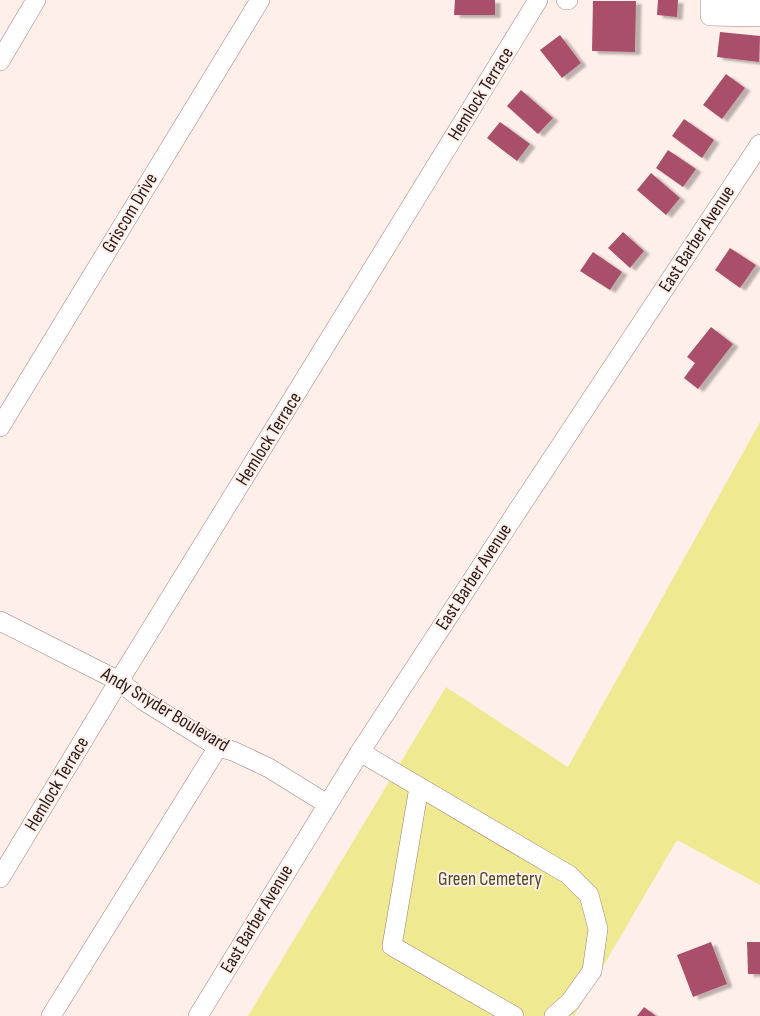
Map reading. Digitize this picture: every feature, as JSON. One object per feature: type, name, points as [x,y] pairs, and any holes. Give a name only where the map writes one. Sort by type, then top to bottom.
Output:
[{"type":"street","points":[[0,60],[36,0]]},
{"type":"street","name":"Griscom Drive","points":[[0,427],[260,0]]},
{"type":"street","name":"Hemlock Terrace","points":[[0,878],[538,0]]},
{"type":"street","name":"East Barber Avenue","points":[[198,1016],[360,752],[760,144]]},
{"type":"street","name":"Andy Snyder Boulevard","points":[[0,620],[119,681],[144,701],[218,747],[233,751],[269,768],[327,804]]},
{"type":"street","points":[[50,1016],[218,747]]},
{"type":"street","points":[[360,752],[569,875],[589,895],[598,929],[592,970],[570,1002],[554,1016]]},
{"type":"street","points":[[419,787],[392,946],[514,1016]]},
{"type":"green space","name":"Green Cemetery","points":[[760,422],[760,885],[677,840],[574,1016],[248,1016],[446,687],[568,767]]},
{"type":"building","points":[[455,0],[495,0],[495,15],[454,15]]},
{"type":"building","points":[[658,0],[678,0],[677,17],[657,15]]},
{"type":"building","points":[[593,1],[636,1],[635,52],[592,51]]},
{"type":"building","points":[[720,32],[760,36],[759,62],[717,57]]},
{"type":"building","points":[[560,35],[581,63],[562,78],[540,50]]},
{"type":"building","points":[[726,74],[745,88],[722,119],[703,105]]},
{"type":"building","points":[[521,90],[553,118],[538,134],[507,106]]},
{"type":"building","points":[[684,119],[714,140],[702,158],[672,136]]},
{"type":"building","points":[[500,122],[530,144],[517,161],[487,138]]},
{"type":"building","points":[[668,150],[696,169],[683,187],[656,168]]},
{"type":"building","points":[[651,173],[680,198],[666,215],[637,190]]},
{"type":"building","points":[[623,232],[644,251],[630,268],[608,248]]},
{"type":"building","points":[[730,248],[756,265],[740,288],[715,270]]},
{"type":"building","points":[[593,252],[622,272],[610,290],[580,271]]},
{"type":"building","points":[[711,327],[733,344],[698,389],[684,378],[695,363],[687,357]]},
{"type":"building","points":[[711,942],[727,984],[693,997],[677,955]]},
{"type":"building","points":[[747,942],[760,942],[760,974],[748,974]]},
{"type":"building","points":[[644,1007],[656,1016],[637,1016]]}]
